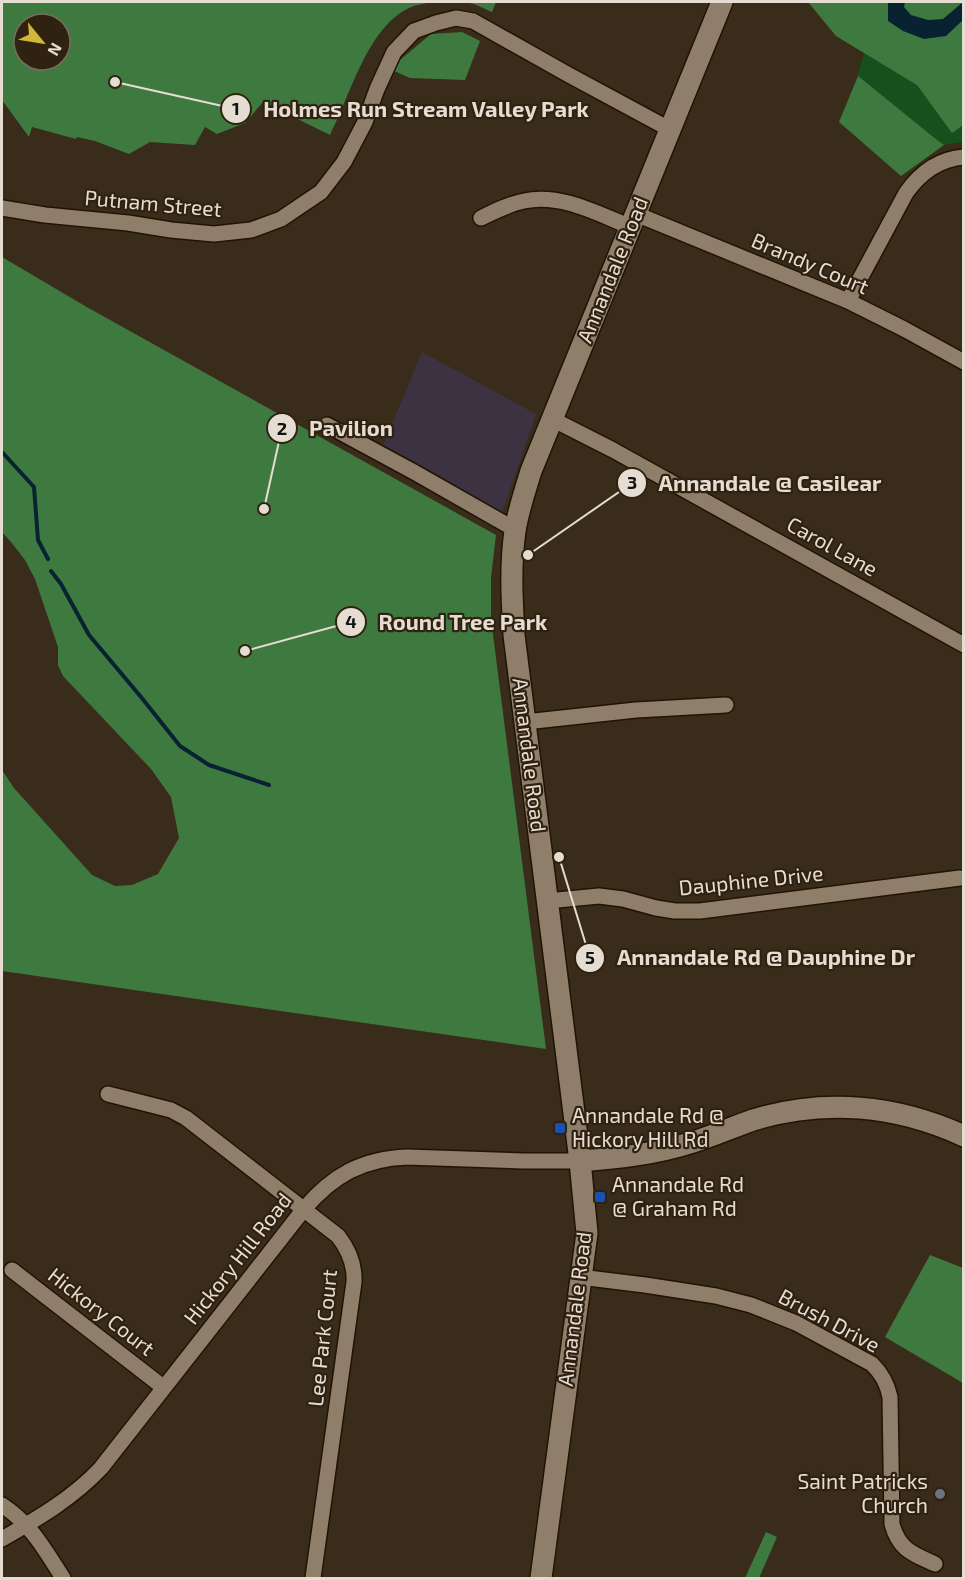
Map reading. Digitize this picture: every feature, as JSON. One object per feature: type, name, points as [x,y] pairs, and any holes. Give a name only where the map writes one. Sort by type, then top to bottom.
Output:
[{"type":"main road","name":"Annandale Road","points":[[541,1578],[587,1233],[514,635],[512,593],[516,530],[531,471],[722,2]]},
{"type":"main road","points":[[579,1161],[653,1152],[692,1142],[753,1120],[782,1113],[828,1107],[866,1108],[899,1113],[928,1121],[963,1136]]},
{"type":"street","name":"Putnam Street","points":[[2,208],[214,234],[251,230],[281,219],[321,192],[344,162],[365,122],[394,52],[414,31],[456,18],[473,21],[671,130]]},
{"type":"street","points":[[848,300],[915,180],[940,162],[963,157]]},
{"type":"street","name":"Brandy Court","points":[[481,218],[525,201],[544,199],[561,201],[634,220],[848,300],[963,362]]},
{"type":"street","name":"Carol Lane","points":[[552,419],[613,450],[963,645]]},
{"type":"street","points":[[327,424],[516,530]]},
{"type":"street","points":[[525,722],[636,710],[726,705]]},
{"type":"street","name":"Dauphine Drive","points":[[547,901],[599,896],[675,911],[700,911],[960,878]]},
{"type":"street","name":"Lee Park Court","points":[[108,1094],[171,1110],[186,1118],[338,1236],[346,1246],[355,1275],[313,1578]]},
{"type":"street","name":"Hickory Hill Road","points":[[2,1539],[73,1494],[101,1468],[304,1209],[334,1180],[351,1169],[391,1158],[579,1161]]},
{"type":"street","name":"Hickory Court","points":[[12,1270],[163,1388]]},
{"type":"street","name":"Brush Drive","points":[[580,1277],[716,1296],[751,1305],[814,1332],[872,1364],[888,1385],[890,1396],[892,1524],[895,1536],[910,1552],[935,1564]]},
{"type":"street","points":[[2,1505],[26,1525],[40,1541],[63,1578]]},
{"type":"shaded area","points":[[422,352],[536,414],[501,516],[382,448]]},
{"type":"green space","points":[[2,2],[431,2],[409,8],[394,18],[382,31],[361,64],[330,135],[263,102],[245,123],[217,134],[205,127],[195,145],[150,142],[129,154],[95,141],[77,137],[76,139],[32,127],[29,137],[2,100]]},
{"type":"green space","points":[[465,2],[496,2],[492,12]]},
{"type":"green space","points":[[808,2],[963,2],[963,125],[952,133],[917,85],[836,36]]},
{"type":"green space","points":[[963,2],[963,142],[943,145],[857,76],[880,5]]},
{"type":"green space","points":[[462,32],[480,41],[465,80],[410,78],[392,70],[394,65],[431,34]]},
{"type":"green space","points":[[858,76],[944,145],[901,176],[839,122]]},
{"type":"green space","points":[[2,257],[85,306],[496,535],[491,577],[491,619],[546,1049],[2,971],[2,770],[14,788],[92,875],[115,886],[132,885],[158,874],[179,838],[171,797],[151,769],[63,676],[58,665],[58,647],[35,579],[25,560],[2,532]]},
{"type":"green space","points":[[930,1255],[963,1268],[963,1383],[885,1337]]},
{"type":"green space","points":[[766,1532],[777,1537],[759,1578],[745,1578]]},
{"type":"water","points":[[888,2],[905,2],[904,7],[911,15],[928,20],[943,19],[963,2],[963,20],[946,36],[924,39],[903,31],[888,21]]},
{"type":"waterway","points":[[2,452],[34,487],[38,540],[48,559]]},
{"type":"waterway","points":[[51,571],[61,584],[89,635],[180,746],[209,765],[269,785]]},
{"type":"place","name":"Holmes Run Stream Valley Park","points":[[115,82]]},
{"type":"place","name":"Pavilion","points":[[264,509]]},
{"type":"place","name":"Annandale @ Casilear","points":[[528,555]]},
{"type":"place","name":"Round Tree Park","points":[[245,651]]},
{"type":"place","name":"Annandale Rd @ Dauphine Dr","points":[[559,857]]},
{"type":"place","name":"Annandale Rd @ Hickory Hill Rd","points":[[560,1128]]},
{"type":"place","name":"Annandale Rd @ Graham Rd","points":[[600,1197]]},
{"type":"place","name":"Saint Patricks Church","points":[[940,1494]]}]
